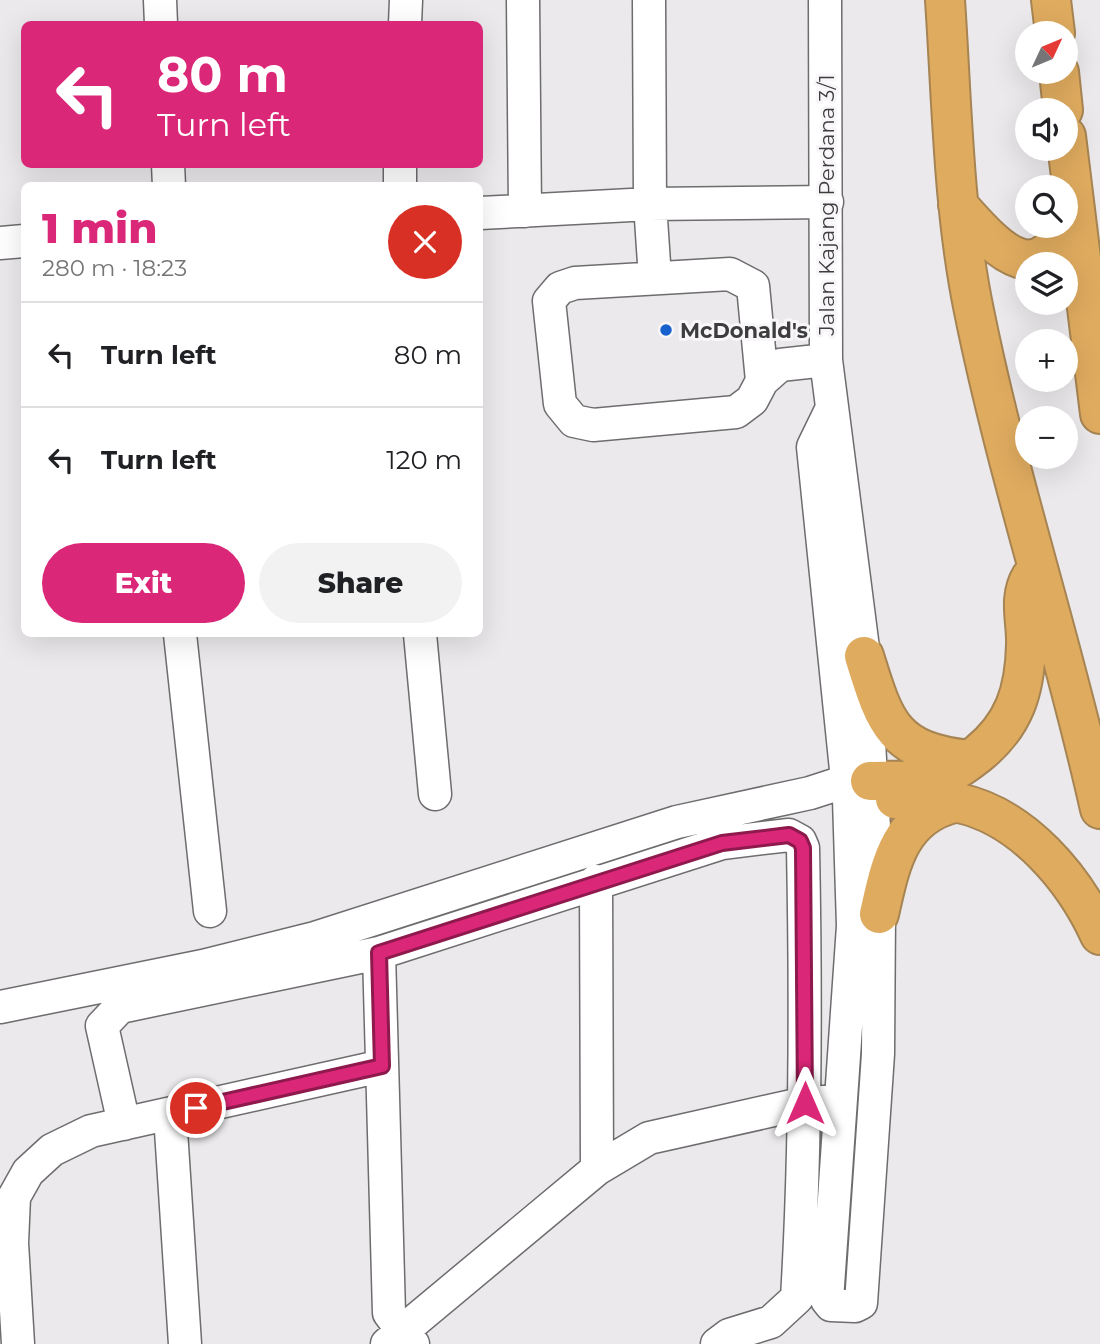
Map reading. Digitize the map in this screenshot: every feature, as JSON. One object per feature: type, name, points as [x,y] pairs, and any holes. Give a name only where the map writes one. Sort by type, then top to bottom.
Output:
[{"type":"highway","points":[[945,0],[958,205],[974,309],[1037,568],[1086,744],[1100,809]]},
{"type":"highway","points":[[1051,0],[1054,21]]},
{"type":"highway","points":[[958,205],[993,244],[1006,254],[1021,259],[1038,258],[1060,238]]},
{"type":"highway","points":[[1077,238],[1100,414]]},
{"type":"highway","points":[[859,790],[947,774],[970,760],[998,736],[1011,720],[1020,699],[1026,646],[1023,598],[1037,568]]},
{"type":"highway","points":[[864,656],[880,709],[903,738],[934,755],[970,760]]},
{"type":"highway","points":[[859,790],[956,802],[1006,822],[1043,853],[1081,899],[1100,935]]},
{"type":"highway","points":[[880,914],[891,863],[904,835],[927,813],[956,802]]},
{"type":"street","points":[[160,0],[161,21]]},
{"type":"street","points":[[405,21],[406,0]]},
{"type":"street","points":[[523,0],[525,211]]},
{"type":"street","points":[[649,0],[650,204],[655,278]]},
{"type":"street","name":"Jalan Kajang Perdana 3/1","points":[[825,0],[826,360],[864,656],[859,790]]},
{"type":"street","points":[[483,214],[650,204],[827,202]]},
{"type":"street","points":[[0,243],[21,241]]},
{"type":"street","points":[[762,381],[753,286],[730,274],[575,283],[560,288],[549,301],[560,404],[574,421],[593,425],[736,412],[752,400],[762,381],[780,365],[826,360]]},
{"type":"street","points":[[831,410],[813,447],[859,790],[880,914],[878,1054],[861,1303],[855,1306],[831,1305],[827,1300],[843,1102],[859,790]]},
{"type":"street","points":[[180,637],[210,911]]},
{"type":"street","points":[[419,637],[435,794]]},
{"type":"street","points":[[0,1007],[204,966],[315,938],[677,822],[810,793],[859,790]]},
{"type":"street","points":[[124,1124],[102,1027],[120,1007],[379,953],[596,881],[722,843],[789,835],[800,841],[803,848],[805,1103],[797,1298],[771,1322],[729,1335],[717,1344]]},
{"type":"street","points":[[596,881],[597,1169]]},
{"type":"street","points":[[379,953],[387,1152],[389,1313],[401,1340],[597,1169],[649,1138],[805,1103],[843,1102],[857,1110],[863,1120],[871,1150]]},
{"type":"street","points":[[843,1102],[860,1091],[870,1079],[878,1054]]},
{"type":"street","points":[[18,1344],[12,1243],[14,1197],[28,1172],[52,1150],[91,1131],[170,1115],[300,1082],[382,1066]]},
{"type":"street","points":[[170,1115],[185,1344]]},
{"type":"place","name":"McDonald's","points":[[666,330]]},
{"type":"route","points":[[196,1108],[300,1082],[382,1066],[379,953],[596,881],[722,843],[789,835],[800,841],[803,848],[805,1103]]}]
